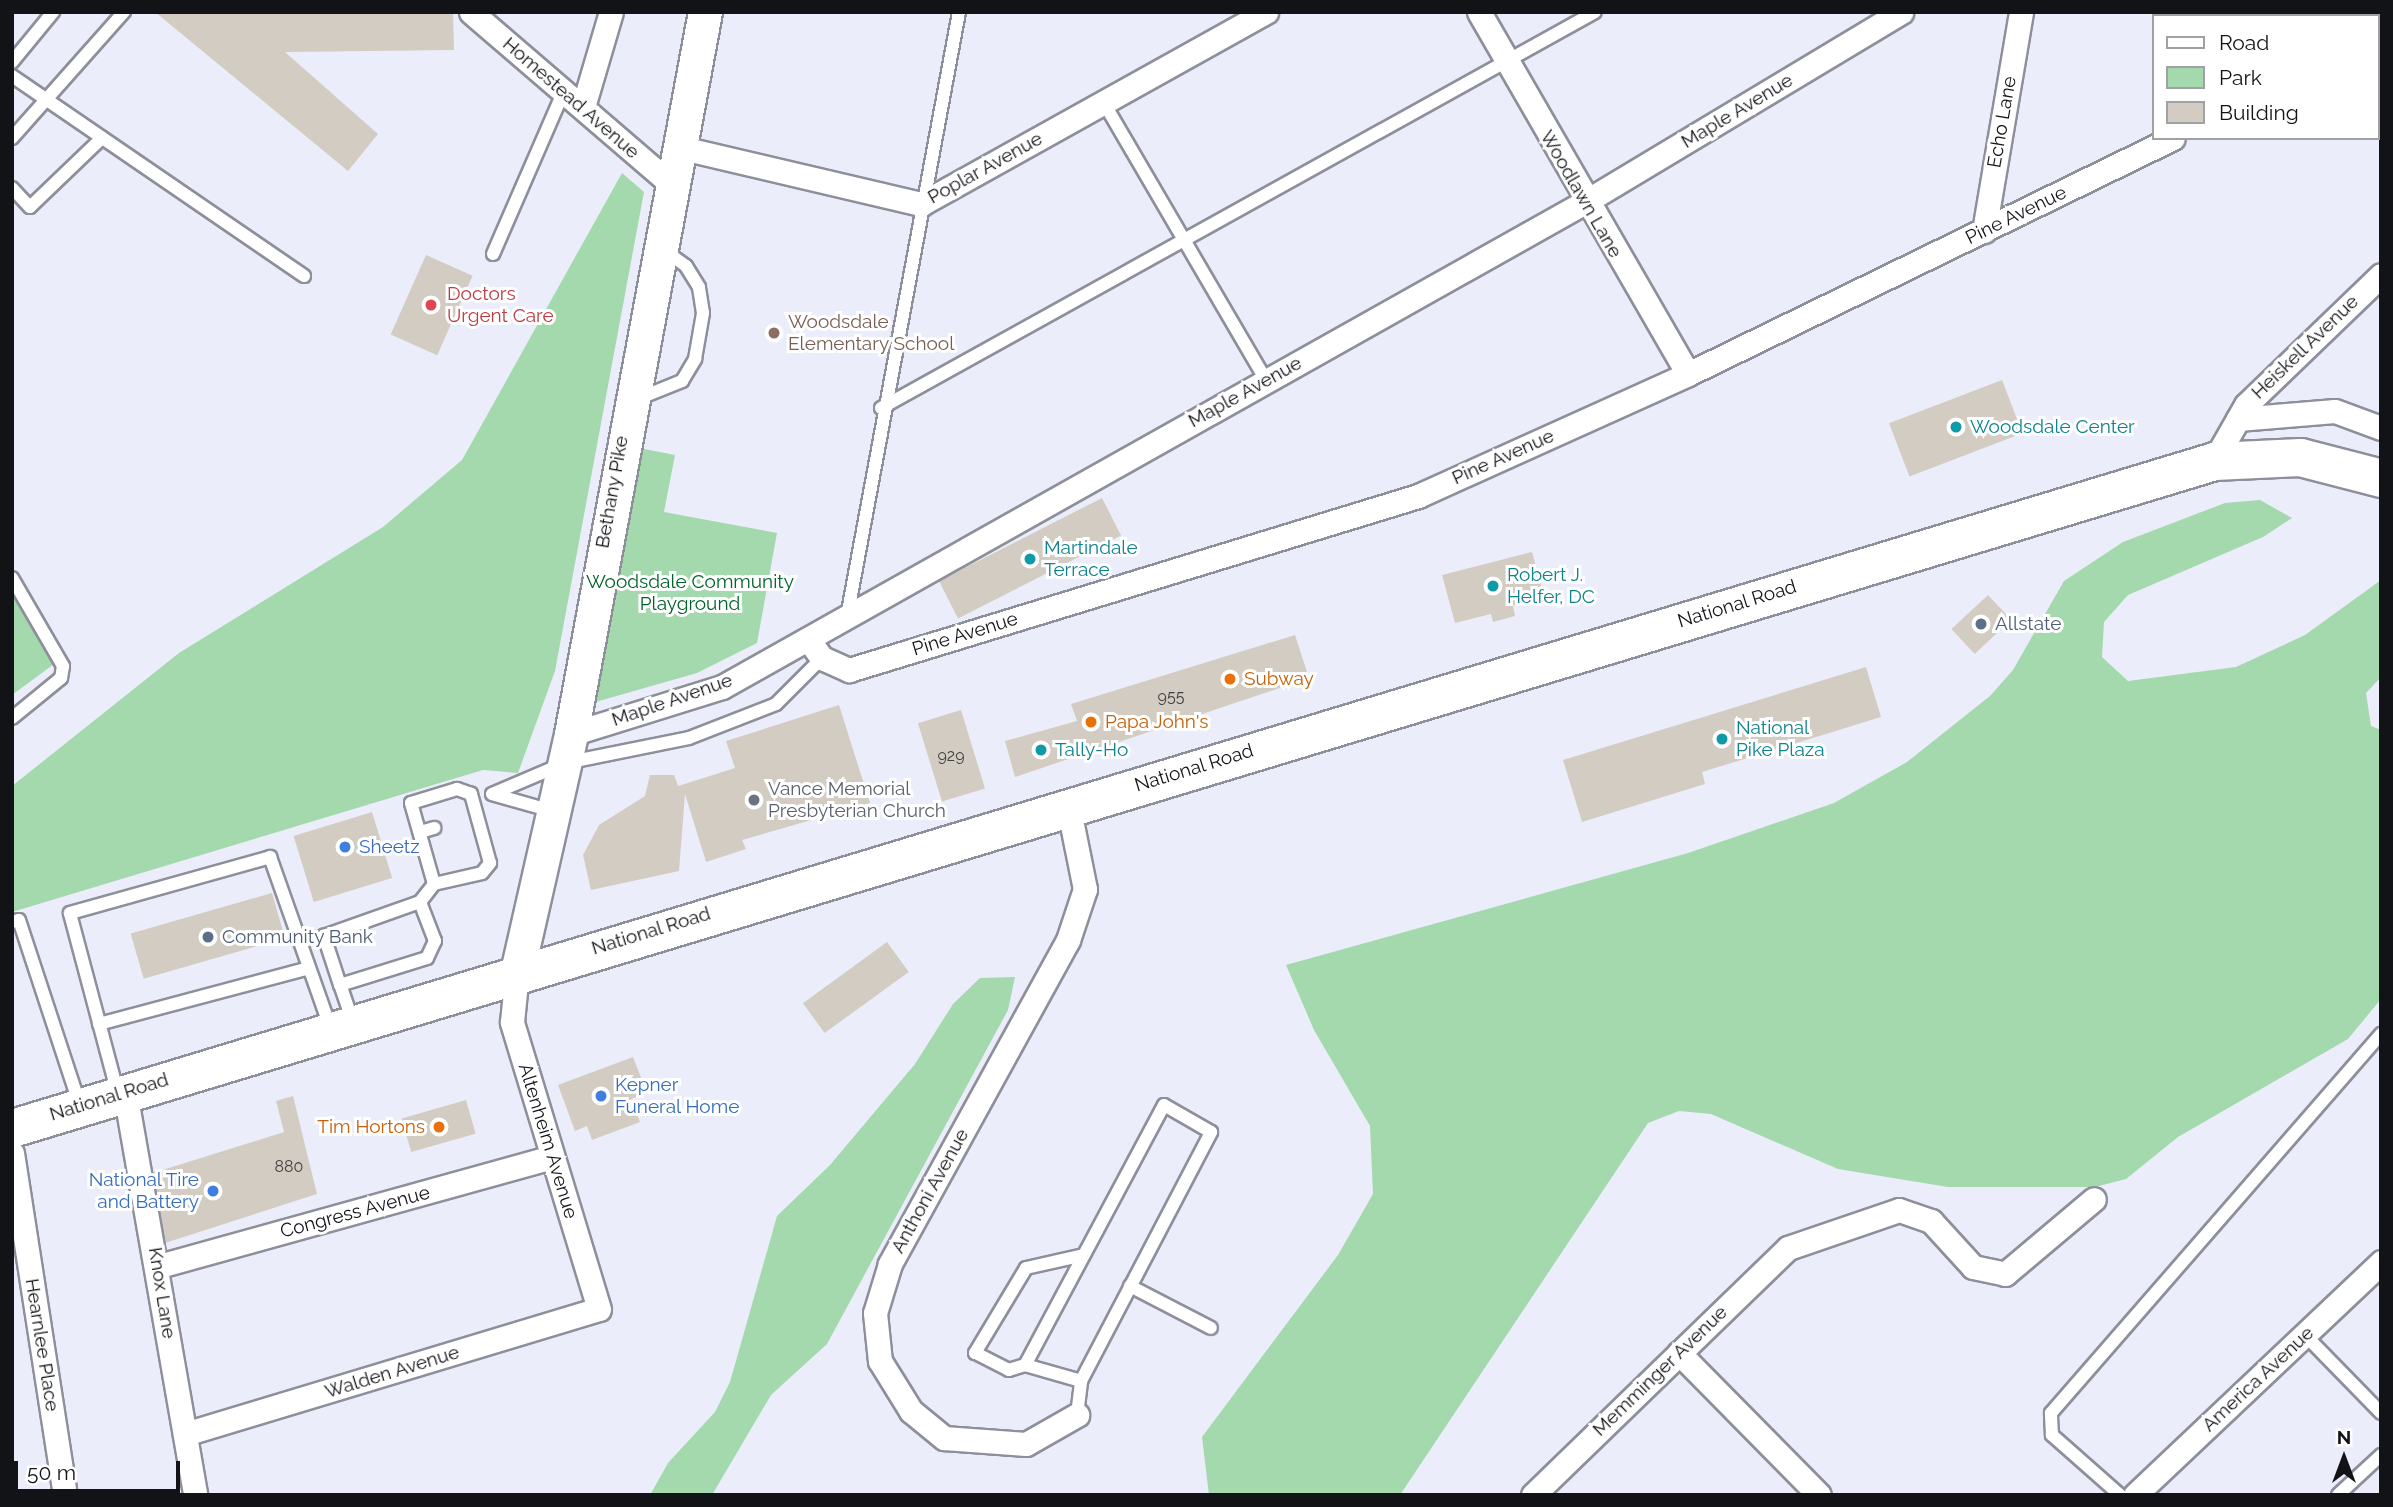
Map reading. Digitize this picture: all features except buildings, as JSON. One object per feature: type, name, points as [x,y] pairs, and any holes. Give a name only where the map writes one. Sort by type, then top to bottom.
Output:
[{"type":"main road","name":"Bethany Pike","points":[[517,972],[568,749],[628,401],[705,12]]},
{"type":"main road","name":"National Road","points":[[12,1128],[1068,805],[2214,461],[2300,457],[2381,478]]},
{"type":"street","name":"Homestead Avenue","points":[[471,12],[671,184]]},
{"type":"street","points":[[583,107],[611,12]]},
{"type":"street","name":"Poplar Avenue","points":[[678,148],[921,204],[1266,12]]},
{"type":"street","name":"Woodlawn Lane","points":[[1479,12],[1585,202],[1688,374]]},
{"type":"street","name":"Maple Avenue","points":[[568,749],[722,687],[1585,202],[1900,12]]},
{"type":"street","name":"Echo Lane","points":[[1984,231],[2021,12]]},
{"type":"street","name":"Pine Avenue","points":[[822,658],[849,670],[1418,496],[1688,374],[2169,140]]},
{"type":"street","name":"Heiskell Avenue","points":[[2214,461],[2238,419],[2381,275]]},
{"type":"street","points":[[2238,419],[2335,411],[2381,428]]},
{"type":"street","points":[[808,639],[822,658]]},
{"type":"street","name":"Anthoni Avenue","points":[[1068,805],[1085,889],[1068,940],[890,1265],[875,1313],[880,1361],[911,1411],[944,1438],[1026,1444],[1077,1415]]},
{"type":"street","name":"Altenheim Avenue","points":[[517,972],[512,1022],[599,1309]]},
{"type":"street","name":"Knox Lane","points":[[121,1093],[159,1266],[195,1495]]},
{"type":"street","name":"Hearnlee Place","points":[[12,1153],[65,1495]]},
{"type":"street","name":"Congress Avenue","points":[[159,1266],[552,1157]]},
{"type":"street","name":"Memminger Avenue","points":[[1533,1495],[1788,1248],[1899,1210],[1931,1222],[1973,1267],[2006,1274],[2094,1199]]},
{"type":"street","name":"America Avenue","points":[[2135,1495],[2381,1262]]},
{"type":"street","name":"Walden Avenue","points":[[185,1434],[599,1309]]},
{"type":"street","points":[[1679,1353],[1819,1495]]},
{"type":"lane","points":[[12,62],[52,12]]},
{"type":"lane","points":[[12,138],[124,12]]},
{"type":"lane","points":[[847,617],[881,408],[959,12]]},
{"type":"lane","points":[[881,408],[1182,238],[1507,65],[1595,12]]},
{"type":"lane","points":[[12,76],[304,276]]},
{"type":"lane","points":[[493,254],[564,91]]},
{"type":"lane","points":[[1104,103],[1266,380]]},
{"type":"lane","points":[[13,191],[30,207],[102,138]]},
{"type":"lane","points":[[628,401],[682,382],[697,348],[699,287],[687,266],[658,246]]},
{"type":"lane","points":[[12,578],[63,666],[61,678],[12,718]]},
{"type":"lane","points":[[492,794],[568,749],[689,738],[776,704],[822,658]]},
{"type":"lane","points":[[342,1026],[340,985],[324,936],[399,918],[420,902],[433,884],[434,853],[420,832],[411,803],[457,789],[471,794],[492,794],[554,811]]},
{"type":"lane","points":[[433,884],[482,873],[490,863],[477,840],[470,818],[471,794]]},
{"type":"lane","points":[[420,832],[434,828]]},
{"type":"lane","points":[[121,1093],[99,1024],[70,914],[270,857],[309,968],[342,1026]]},
{"type":"lane","points":[[340,985],[364,973],[427,958],[435,942],[420,902]]},
{"type":"lane","points":[[12,922],[19,920],[80,1106]]},
{"type":"lane","points":[[99,1024],[309,968]]},
{"type":"lane","points":[[2120,1495],[2052,1435],[2051,1413],[2381,1034]]},
{"type":"lane","points":[[1025,1365],[1164,1105],[1211,1132],[1081,1381],[1077,1415]]},
{"type":"lane","points":[[1081,1381],[1025,1365],[1009,1370],[975,1353],[1026,1268],[1084,1255]]},
{"type":"lane","points":[[1130,1286],[1211,1328]]},
{"type":"lane","points":[[2305,1335],[2381,1413]]},
{"type":"lane","points":[[2338,1495],[2381,1455]]},
{"type":"green space","points":[[622,173],[644,192],[555,671],[518,773],[483,770],[12,912],[12,786],[179,653],[383,527],[462,460]]},
{"type":"green space","name":"Woodsdale Community Playground","points":[[639,448],[675,455],[664,512],[777,533],[757,643],[697,673],[592,703]]},
{"type":"green space","points":[[2260,500],[2292,518],[2263,537],[2128,595],[2104,622],[2102,657],[2128,681],[2236,667],[2305,635],[2381,580],[2381,677],[2366,693],[2371,726],[2381,730],[2381,999],[2348,1039],[2178,1137],[2126,1179],[2095,1187],[1948,1187],[1838,1169],[1711,1114],[1679,1111],[1648,1123],[1400,1495],[1209,1495],[1202,1437],[1338,1255],[1373,1194],[1370,1126],[1314,1030],[1286,965],[1688,853],[1834,803],[1907,762],[1990,696],[2013,670],[2064,581],[2123,542],[2225,503]]},
{"type":"green space","points":[[12,592],[54,664],[12,695]]},
{"type":"green space","points":[[1015,977],[1008,1010],[827,1344],[771,1395],[712,1495],[650,1495],[668,1463],[715,1412],[730,1382],[777,1216],[830,1165],[915,1064],[953,1004],[980,978]]},
{"type":"place","name":"Doctors Urgent Care","points":[[431,305]]},
{"type":"place","name":"Woodsdale Elementary School","points":[[774,333]]},
{"type":"place","name":"Woodsdale Center","points":[[1956,427]]},
{"type":"place","name":"Martindale Terrace","points":[[1030,559]]},
{"type":"place","name":"Robert J. Helfer, DC","points":[[1493,586]]},
{"type":"place","name":"Allstate","points":[[1981,624]]},
{"type":"place","name":"Subway","points":[[1230,679]]},
{"type":"place","name":"Papa John's","points":[[1091,722]]},
{"type":"place","name":"National Pike Plaza","points":[[1722,739]]},
{"type":"place","name":"Tally-Ho","points":[[1041,750]]},
{"type":"place","name":"Vance Memorial Presbyterian Church","points":[[754,800]]},
{"type":"place","name":"Sheetz","points":[[345,847]]},
{"type":"place","name":"Community Bank","points":[[208,937]]},
{"type":"place","name":"Kepner Funeral Home","points":[[601,1096]]},
{"type":"place","name":"Tim Hortons","points":[[439,1127]]},
{"type":"place","name":"National Tire and Battery","points":[[213,1191]]}]
